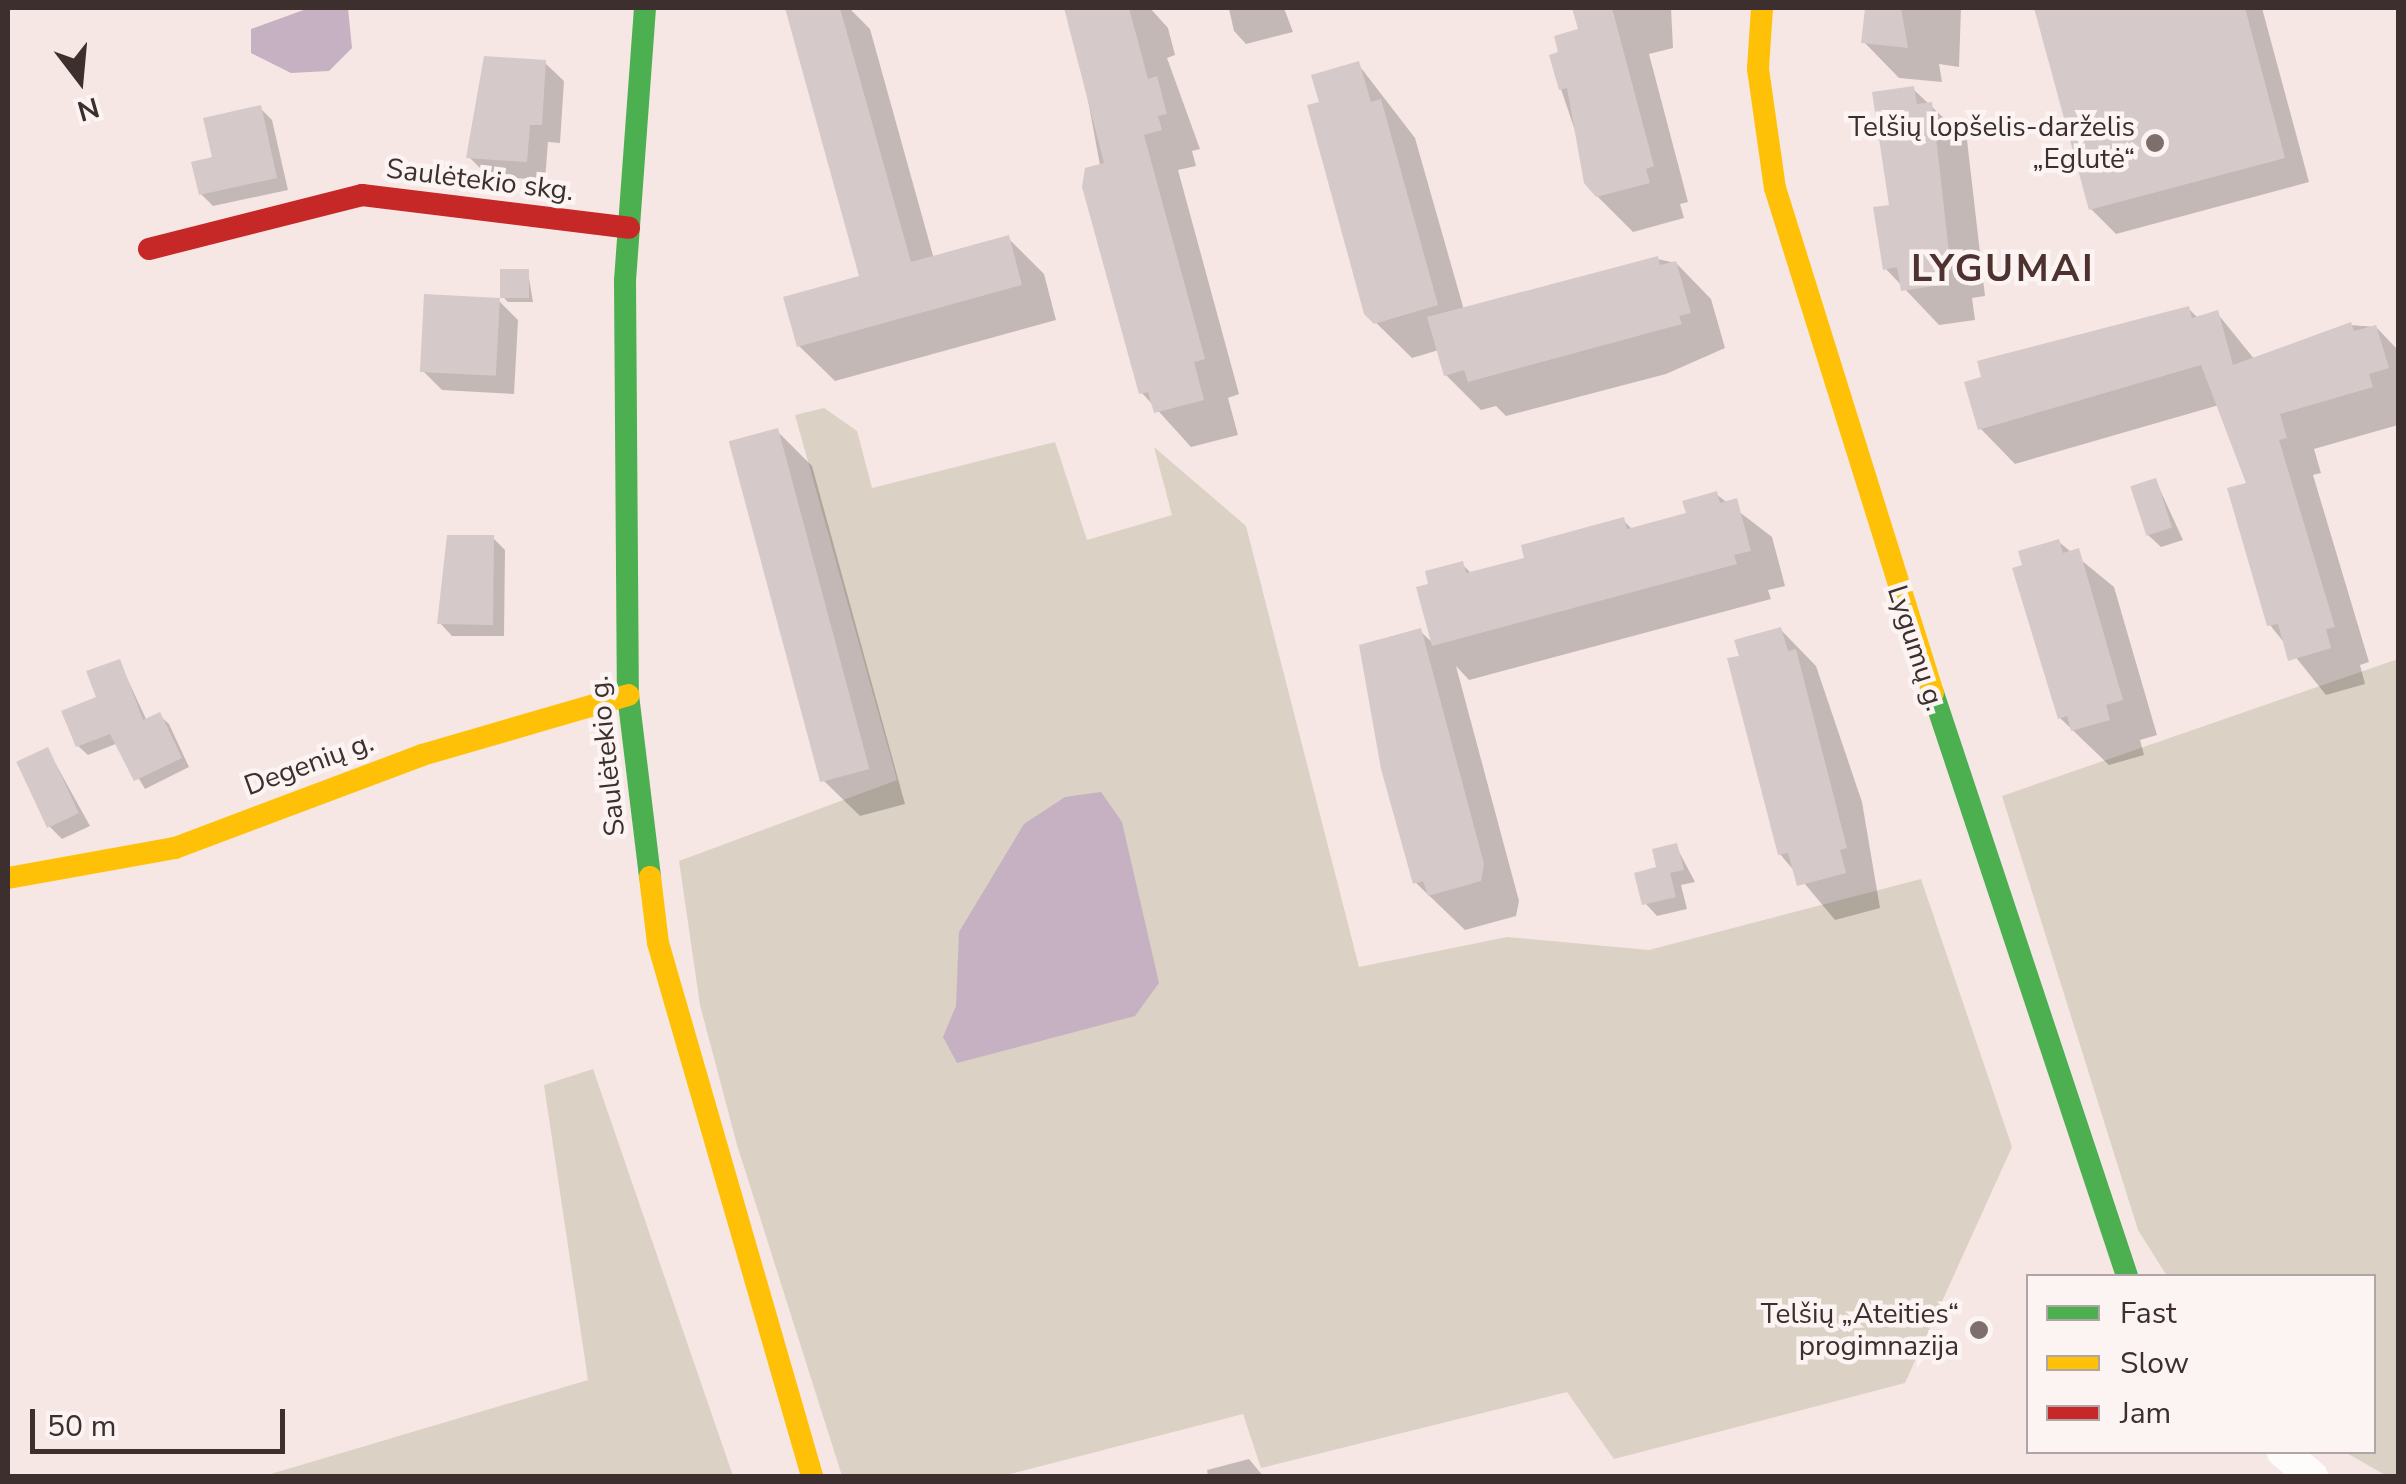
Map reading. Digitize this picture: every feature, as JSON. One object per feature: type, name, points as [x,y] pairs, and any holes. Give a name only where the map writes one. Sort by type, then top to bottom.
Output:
[{"type":"street","name":"Saulėtekio g.","points":[[645,8],[629,228],[621,452],[628,695],[658,944],[812,1476]]},
{"type":"street","name":"Lygumų g.","points":[[1762,8],[1758,68],[1775,188],[1829,380],[2127,1274]]},
{"type":"street","name":"Saulėtekio skg.","points":[[149,248],[362,195],[629,228]]},
{"type":"street","name":"Degenių g.","points":[[8,878],[175,848],[422,755],[628,695]]},
{"type":"street","points":[[2285,1454],[2312,1476]]},
{"type":"shaded area","points":[[309,8],[348,8],[352,48],[329,71],[291,73],[251,53],[251,29]]},
{"type":"shaded area","points":[[824,408],[857,431],[872,488],[1055,442],[1087,540],[1172,515],[1154,447],[1246,526],[1359,967],[1507,937],[1649,950],[1921,879],[2012,1147],[1905,1383],[1614,1459],[1567,1392],[1261,1468],[1243,1414],[1002,1476],[842,1476],[737,1145],[700,1005],[679,861],[897,780],[795,415]]},
{"type":"shaded area","points":[[2398,659],[2398,1476],[2387,1476],[2348,1454],[2376,1454],[2376,1274],[2166,1274],[2138,1230],[2002,796]]},
{"type":"shaded area","points":[[1101,792],[1122,822],[1159,983],[1135,1016],[957,1063],[943,1037],[956,1006],[959,932],[1024,824],[1065,797]]},
{"type":"shaded area","points":[[593,1069],[733,1476],[264,1476],[588,1380],[544,1085]]},
{"type":"building","points":[[785,8],[840,8],[911,262],[1009,235],[1022,285],[797,347],[783,297],[859,276]]},
{"type":"building","points":[[1064,8],[1129,8],[1148,79],[1157,76],[1167,114],[1158,116],[1162,130],[1144,135],[1205,359],[1194,362],[1204,400],[1154,413],[1148,392],[1139,394],[1082,187],[1085,168],[1104,163]]},
{"type":"building","points":[[1572,8],[1612,8],[1654,166],[1646,169],[1650,183],[1596,197],[1584,183],[1567,88],[1559,90],[1549,55],[1558,52],[1554,36],[1578,29]]},
{"type":"building","points":[[1865,8],[1901,8],[1908,48],[1861,43]]},
{"type":"building","points":[[2034,8],[2245,8],[2285,158],[2089,210]]},
{"type":"building","points":[[484,56],[546,60],[542,125],[530,125],[527,162],[466,158]]},
{"type":"building","points":[[1359,61],[1371,102],[1381,99],[1438,305],[1374,324],[1364,314],[1307,105],[1319,102],[1311,75]]},
{"type":"building","points":[[1914,86],[1917,104],[1932,102],[1950,261],[1938,263],[1941,285],[1901,291],[1897,267],[1883,270],[1873,207],[1889,205],[1872,92]]},
{"type":"building","points":[[261,105],[277,178],[199,195],[191,162],[212,157],[203,118]]},
{"type":"building","points":[[1658,256],[1660,265],[1676,261],[1691,313],[1679,316],[1682,324],[1468,382],[1464,370],[1444,376],[1427,317]]},
{"type":"building","points":[[500,269],[529,269],[529,298],[500,298]]},
{"type":"building","points":[[424,294],[500,298],[496,376],[420,372]]},
{"type":"building","points":[[2189,306],[2192,318],[2218,310],[2233,365],[2351,322],[2354,331],[2376,325],[2389,368],[2369,374],[2373,387],[2280,414],[2287,438],[2279,440],[2335,627],[2326,629],[2331,648],[2288,661],[2278,624],[2267,626],[2227,488],[2246,483],[2201,365],[1978,430],[1964,382],[1981,377],[1977,361]]},
{"type":"building","points":[[778,428],[869,769],[820,782],[729,441]]},
{"type":"building","points":[[2156,478],[2172,527],[2146,536],[2130,486]]},
{"type":"building","points":[[1717,491],[1720,503],[1737,498],[1751,551],[1734,555],[1737,564],[1432,646],[1416,587],[1428,584],[1425,571],[1463,561],[1466,573],[1524,558],[1521,545],[1624,517],[1627,529],[1686,513],[1682,501]]},
{"type":"building","points":[[447,535],[494,535],[493,625],[437,624]]},
{"type":"building","points":[[2059,539],[2063,553],[2079,548],[2123,700],[2106,705],[2110,720],[2071,731],[2067,716],[2058,719],[2012,568],[2022,565],[2018,551]]},
{"type":"building","points":[[1781,627],[1788,651],[1796,649],[1847,848],[1840,850],[1846,873],[1797,886],[1788,853],[1778,855],[1727,658],[1739,656],[1734,640]]},
{"type":"building","points":[[1421,628],[1484,864],[1481,881],[1428,896],[1423,881],[1413,884],[1381,769],[1359,645]]},
{"type":"building","points":[[120,659],[143,720],[160,712],[182,758],[134,781],[110,734],[76,747],[61,711],[96,697],[86,671]]},
{"type":"building","points":[[48,747],[79,813],[47,828],[16,762]]},
{"type":"building","points":[[1677,843],[1684,870],[1670,873],[1676,897],[1642,905],[1634,873],[1656,867],[1652,849]]},
{"type":"traffic: fast","points":[[645,8],[625,281],[628,695],[650,877]]},
{"type":"traffic: fast","points":[[1933,693],[2126,1274]]},
{"type":"traffic: slow","points":[[1762,8],[1758,69],[1775,188],[1933,693]]},
{"type":"traffic: slow","points":[[8,878],[175,848],[422,755],[628,695]]},
{"type":"traffic: slow","points":[[650,877],[658,943],[812,1476]]},
{"type":"traffic: jam","points":[[149,249],[362,195],[629,228]]},
{"type":"place","name":"Telšių lopšelis-darželis „Eglutė“","points":[[2155,143]]},
{"type":"place","name":"Telšių „Ateities“ progimnazija","points":[[1979,1330]]},
{"type":"district","name":"LYGUMAI","points":[[2003,269]]}]
